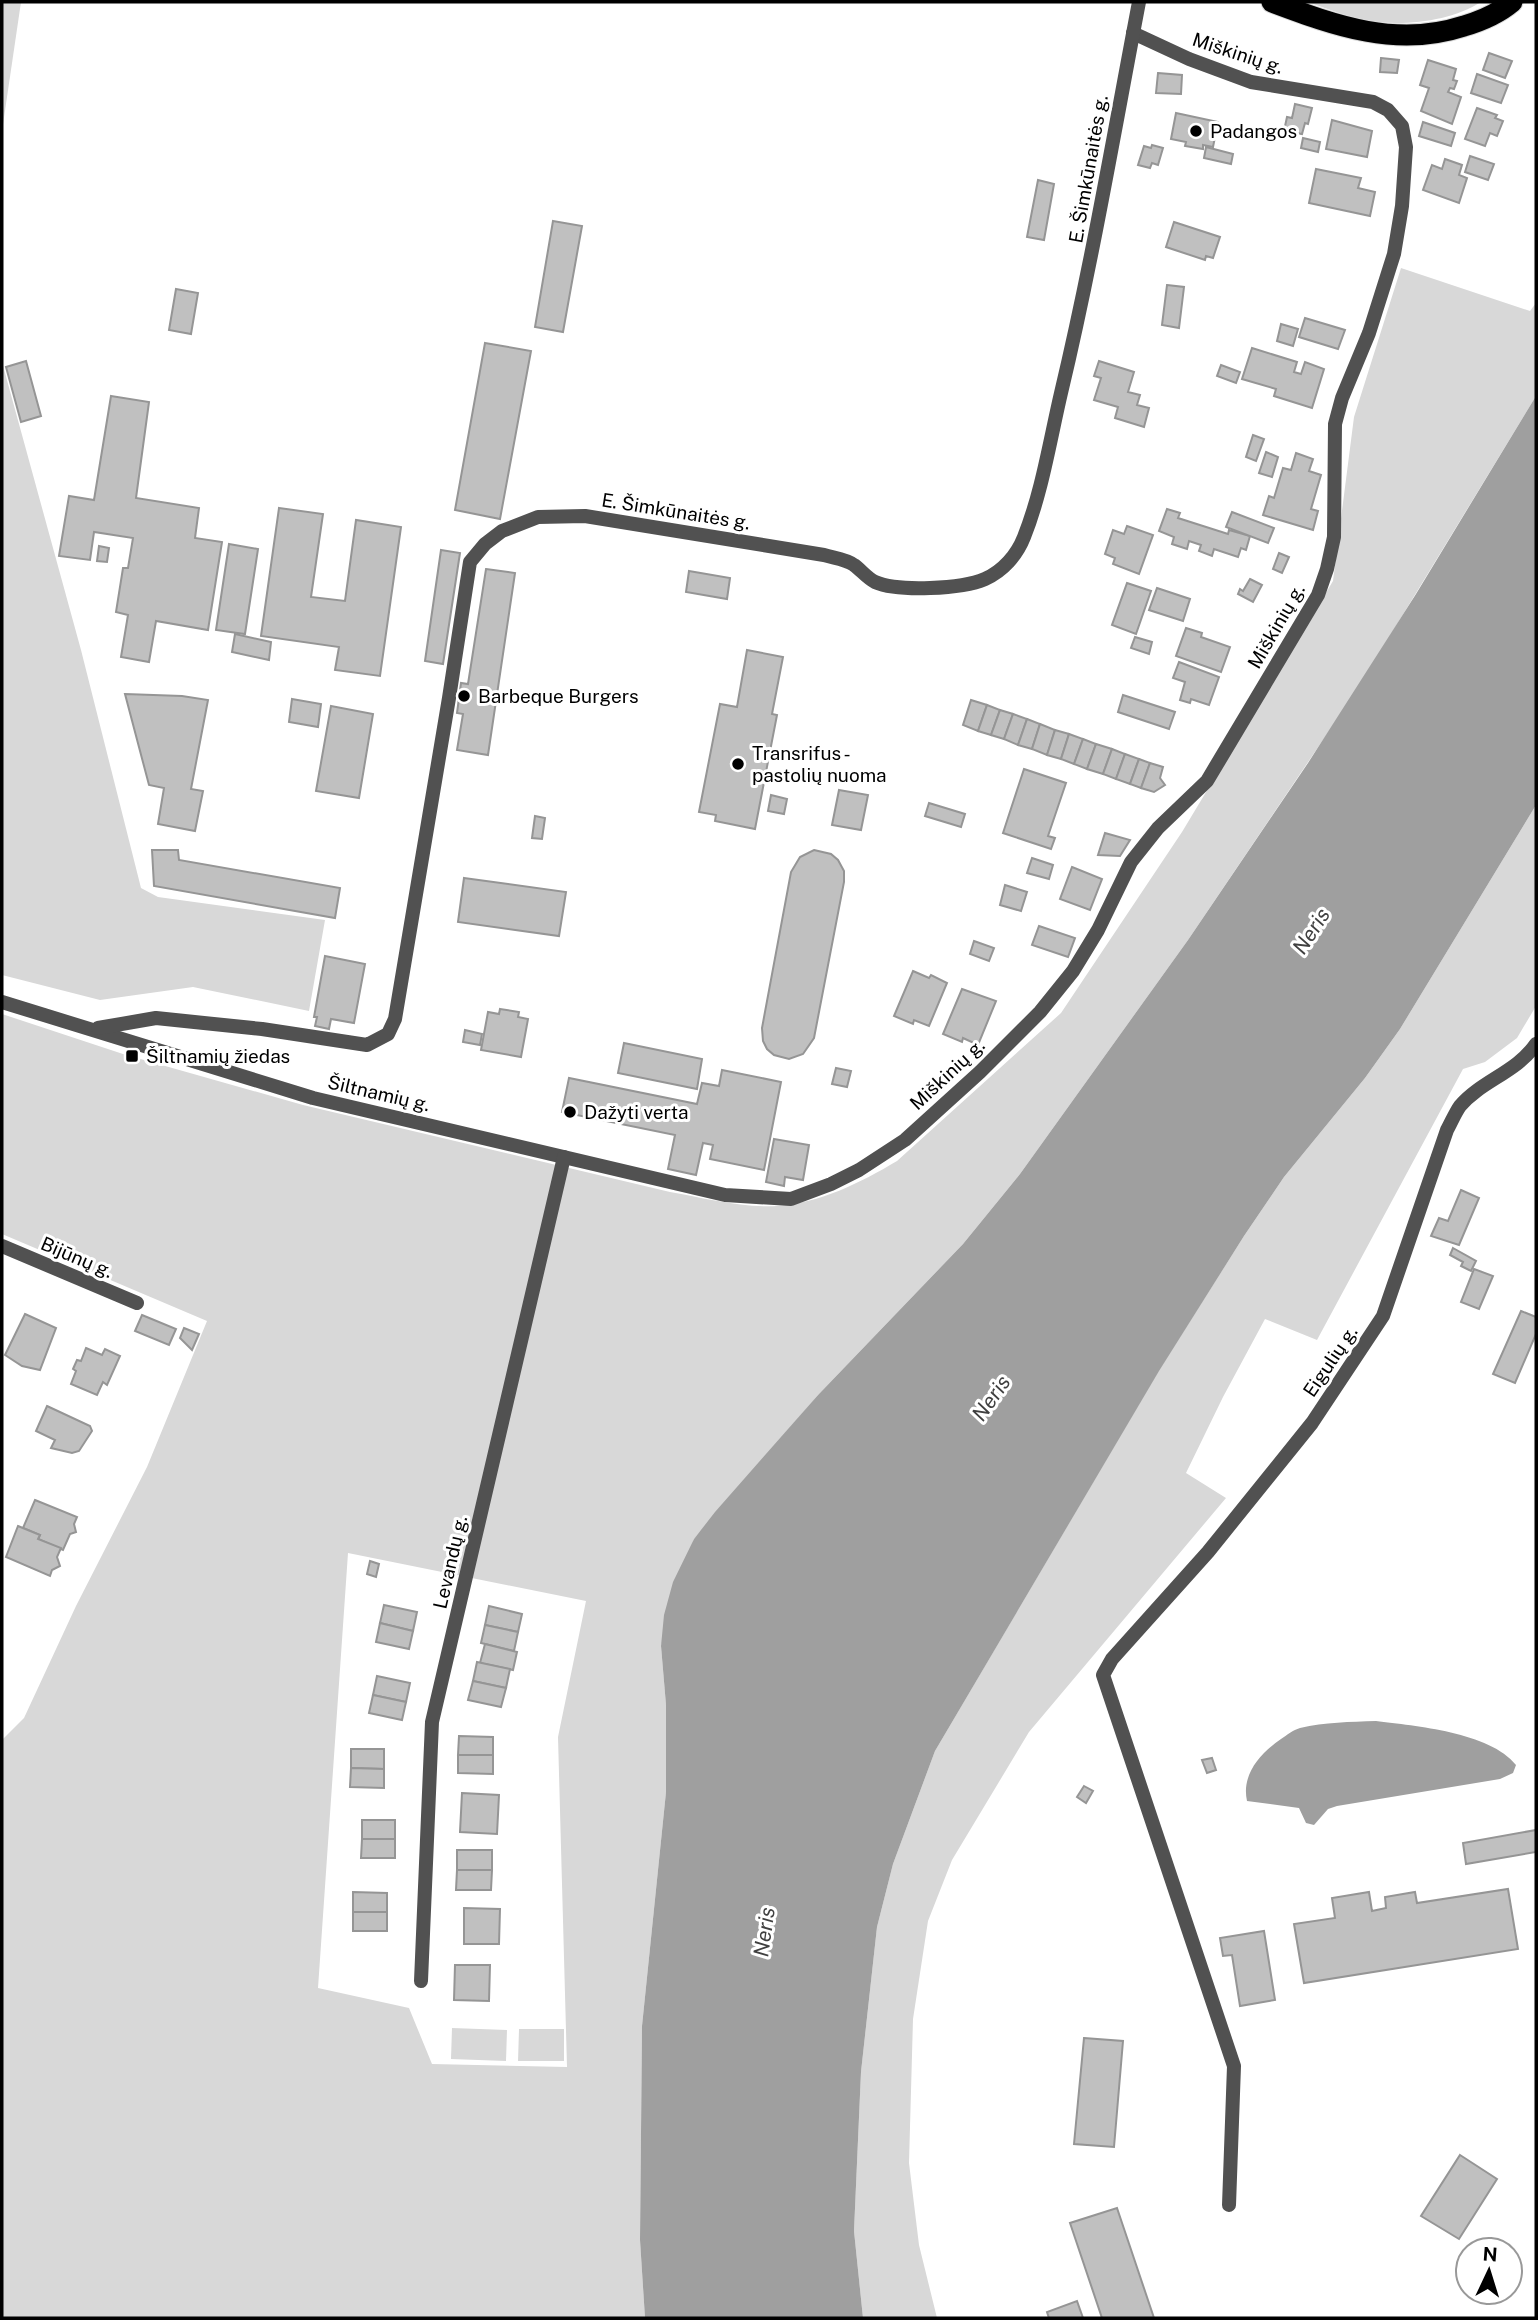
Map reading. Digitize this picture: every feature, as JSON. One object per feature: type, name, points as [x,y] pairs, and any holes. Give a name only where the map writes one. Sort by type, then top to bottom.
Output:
[{"type":"highway","points":[[1272,2],[1346,29],[1391,36],[1449,31],[1476,22],[1512,2]]},
{"type":"street","points":[[1133,33],[1139,2]]},
{"type":"street","name":"E. Šimkūnaitės g.","points":[[93,1029],[156,1018],[367,1045],[388,1034],[395,1019],[470,562],[485,544],[502,531],[538,517],[585,516],[824,555],[852,563],[875,582],[904,587],[934,588],[965,584],[985,579],[1001,569],[1015,554],[1024,537],[1037,494],[1086,287],[1133,33]]},
{"type":"street","name":"Miškinių g.","points":[[753,1198],[791,1199],[859,1170],[905,1140],[980,1072],[1040,1012],[1073,971],[1098,930],[1131,862],[1158,828],[1207,781],[1318,595],[1327,569],[1334,537],[1335,424],[1342,398],[1369,333],[1394,254],[1402,206],[1406,147],[1402,126],[1388,110],[1373,102],[1251,82],[1189,59],[1133,33]]},
{"type":"street","name":"Šiltnamių g.","points":[[2,1002],[313,1098],[725,1195],[753,1198]]},
{"type":"street","name":"Eigulių g.","points":[[1229,2205],[1234,2066],[1103,1675],[1112,1659],[1208,1552],[1312,1423],[1383,1316],[1447,1130],[1459,1108],[1478,1089],[1511,1068],[1536,1044]]},
{"type":"street","name":"Levandų g.","points":[[421,1981],[432,1722],[564,1157]]},
{"type":"street","name":"Bijūnų g.","points":[[2,1246],[137,1303]]},
{"type":"shaded area","points":[[2,2],[21,2],[2,131]]},
{"type":"shaded area","points":[[1307,2],[1481,2],[1469,9],[1440,18],[1393,23],[1357,18]]},
{"type":"shaded area","points":[[1401,268],[1530,311],[1536,303],[1536,396],[1360,685],[1188,940],[1020,1174],[963,1244],[818,1395],[694,1539],[661,1646],[666,1705],[666,1792],[642,2026],[640,2240],[645,2318],[2,2318],[2,1740],[24,1718],[76,1606],[147,1467],[207,1321],[2,1234],[2,1014],[123,1054],[303,1105],[670,1192],[737,1204],[777,1206],[809,1201],[854,1184],[897,1161],[1061,1013],[1182,832],[1333,581],[1354,417]],"holes":[[[348,1553],[586,1601],[558,1737],[567,2067],[432,2064],[409,2008],[318,1988]]]},
{"type":"shaded area","points":[[2,362],[81,650],[141,888],[158,897],[325,920],[309,1011],[193,987],[100,1000],[2,975]]},
{"type":"shaded area","points":[[1536,805],[1536,1006],[1517,1038],[1485,1062],[1463,1069],[1317,1340],[1265,1319],[1186,1473],[1226,1498],[1029,1732],[952,1860],[928,1921],[913,2019],[909,2163],[919,2245],[937,2318],[863,2318],[854,2231],[861,2072],[877,1927],[893,1864],[935,1751],[1159,1370],[1244,1236],[1284,1177],[1365,1078],[1400,1029]]},
{"type":"shaded area","points":[[452,2028],[507,2030],[506,2061],[451,2059]]},
{"type":"shaded area","points":[[519,2029],[564,2029],[564,2061],[518,2061]]},
{"type":"water","name":"Neris","points":[[1536,396],[1536,805],[1400,1029],[1365,1078],[1284,1177],[1244,1236],[1159,1371],[935,1751],[893,1864],[877,1927],[861,2072],[854,2231],[863,2318],[645,2318],[640,2240],[642,2026],[666,1792],[666,1705],[661,1646],[664,1615],[673,1582],[694,1539],[715,1512],[818,1395],[963,1244],[1020,1174],[1188,940],[1308,763],[1416,594]]},
{"type":"water","points":[[1376,1721],[1431,1728],[1471,1738],[1504,1754],[1516,1765],[1513,1773],[1500,1779],[1337,1806],[1328,1809],[1314,1825],[1306,1823],[1299,1808],[1247,1801],[1247,1782],[1254,1765],[1266,1751],[1290,1733],[1300,1728],[1319,1725]]},
{"type":"building","points":[[1489,53],[1512,61],[1505,78],[1483,70]]},
{"type":"building","points":[[1381,58],[1399,60],[1397,73],[1380,72]]},
{"type":"building","points":[[1428,60],[1456,69],[1453,80],[1457,81],[1454,89],[1450,88],[1448,92],[1461,97],[1452,124],[1421,111],[1429,88],[1420,85]]},
{"type":"building","points":[[1158,73],[1182,75],[1181,94],[1156,93]]},
{"type":"building","points":[[1477,74],[1508,85],[1501,103],[1471,93]]},
{"type":"building","points":[[1295,104],[1312,108],[1302,134],[1284,131],[1287,117],[1292,118]]},
{"type":"building","points":[[1477,108],[1497,115],[1495,118],[1503,121],[1497,136],[1490,133],[1485,146],[1465,139]]},
{"type":"building","points":[[1176,113],[1218,122],[1213,147],[1203,145],[1203,149],[1185,146],[1186,142],[1171,139]]},
{"type":"building","points":[[1332,120],[1372,131],[1367,157],[1326,149]]},
{"type":"building","points":[[1423,122],[1455,133],[1451,146],[1419,136]]},
{"type":"building","points":[[1303,138],[1320,142],[1318,152],[1301,148]]},
{"type":"building","points":[[1152,145],[1163,148],[1158,165],[1152,163],[1150,168],[1138,165],[1144,146],[1151,148]]},
{"type":"building","points":[[1206,147],[1233,154],[1231,164],[1204,158]]},
{"type":"building","points":[[1470,156],[1494,164],[1488,180],[1465,172]]},
{"type":"building","points":[[1445,159],[1462,165],[1459,175],[1467,178],[1459,203],[1423,190],[1432,165],[1442,169]]},
{"type":"building","points":[[1316,169],[1361,178],[1358,188],[1375,192],[1370,216],[1309,203]]},
{"type":"building","points":[[1038,180],[1054,184],[1044,240],[1027,237]]},
{"type":"building","points":[[553,221],[582,226],[563,332],[535,327]]},
{"type":"building","points":[[1174,222],[1220,237],[1213,258],[1206,256],[1205,260],[1166,247]]},
{"type":"building","points":[[1167,285],[1184,287],[1179,328],[1162,325]]},
{"type":"building","points":[[176,289],[198,293],[191,334],[169,330]]},
{"type":"building","points":[[1305,318],[1345,330],[1338,349],[1299,337]]},
{"type":"building","points":[[1281,324],[1298,329],[1293,346],[1277,341]]},
{"type":"building","points":[[485,343],[531,351],[500,519],[455,510]]},
{"type":"building","points":[[1252,348],[1297,362],[1294,372],[1301,374],[1305,362],[1324,369],[1312,408],[1274,396],[1276,389],[1242,379]]},
{"type":"building","points":[[26,361],[41,416],[21,422],[6,367]]},
{"type":"building","points":[[1099,361],[1134,372],[1128,392],[1140,395],[1137,405],[1149,408],[1144,427],[1115,418],[1118,407],[1094,400],[1101,378],[1094,376]]},
{"type":"building","points":[[1221,365],[1240,372],[1236,383],[1217,376]]},
{"type":"building","points":[[111,396],[149,402],[136,498],[199,508],[195,538],[222,542],[208,630],[156,621],[149,662],[121,657],[128,615],[116,612],[123,568],[128,568],[133,538],[94,532],[90,560],[59,556],[69,496],[94,500]]},
{"type":"building","points":[[1253,435],[1264,439],[1256,461],[1246,457]]},
{"type":"building","points":[[1266,452],[1278,457],[1272,477],[1259,473]]},
{"type":"building","points":[[1296,453],[1313,459],[1309,471],[1321,475],[1311,509],[1318,511],[1313,530],[1263,515],[1269,496],[1274,498],[1283,468],[1291,470]]},
{"type":"building","points":[[279,508],[323,514],[311,597],[345,601],[356,520],[401,527],[380,676],[335,670],[339,647],[261,636]]},
{"type":"building","points":[[1167,509],[1180,513],[1178,518],[1228,534],[1229,530],[1250,536],[1246,550],[1241,548],[1238,557],[1214,549],[1212,556],[1199,551],[1201,545],[1189,541],[1187,549],[1172,544],[1174,537],[1159,531]]},
{"type":"building","points":[[1232,512],[1274,528],[1268,543],[1226,527]]},
{"type":"building","points":[[1127,526],[1153,535],[1139,574],[1113,564],[1115,558],[1105,554],[1113,530],[1124,534]]},
{"type":"building","points":[[229,544],[258,549],[245,634],[216,630]]},
{"type":"building","points":[[99,546],[109,548],[107,562],[97,561]]},
{"type":"building","points":[[441,550],[460,553],[443,664],[425,661]]},
{"type":"building","points":[[1279,553],[1289,557],[1282,573],[1273,569]]},
{"type":"building","points":[[486,569],[515,573],[488,755],[457,750],[463,714],[457,713],[461,683],[468,684]]},
{"type":"building","points":[[689,571],[730,578],[727,599],[686,592]]},
{"type":"building","points":[[1250,579],[1262,585],[1253,602],[1238,594]]},
{"type":"building","points":[[1127,583],[1151,591],[1136,634],[1112,625]]},
{"type":"building","points":[[1157,588],[1190,599],[1183,621],[1149,610]]},
{"type":"building","points":[[1186,628],[1202,633],[1201,637],[1230,647],[1221,672],[1176,656]]},
{"type":"building","points":[[235,634],[271,642],[269,660],[232,652]]},
{"type":"building","points":[[1135,637],[1152,642],[1149,654],[1131,648]]},
{"type":"building","name":"Transrifus - pastolių nuoma","points":[[747,650],[783,657],[772,714],[777,715],[755,829],[715,821],[716,815],[699,812],[720,704],[737,707]]},
{"type":"building","points":[[1179,662],[1219,677],[1209,705],[1191,699],[1190,703],[1180,700],[1185,682],[1173,678]]},
{"type":"building","points":[[125,694],[182,696],[208,700],[191,789],[203,791],[195,831],[158,824],[164,788],[149,785]]},
{"type":"building","points":[[1123,695],[1175,712],[1169,729],[1118,712]]},
{"type":"building","points":[[292,699],[321,704],[318,727],[289,722]]},
{"type":"building","points":[[971,700],[987,705],[978,731],[963,725]]},
{"type":"building","points":[[987,705],[1000,710],[991,735],[978,731]]},
{"type":"building","points":[[331,706],[373,714],[359,798],[316,791]]},
{"type":"building","points":[[1000,710],[1013,714],[1004,739],[991,735]]},
{"type":"building","points":[[1013,714],[1027,719],[1018,745],[1004,739]]},
{"type":"building","points":[[1027,719],[1040,724],[1032,749],[1018,745]]},
{"type":"building","points":[[1040,724],[1055,730],[1047,755],[1032,749]]},
{"type":"building","points":[[1055,730],[1069,734],[1061,759],[1047,755]]},
{"type":"building","points":[[1069,734],[1083,739],[1074,764],[1061,759]]},
{"type":"building","points":[[1083,739],[1096,744],[1087,769],[1074,764]]},
{"type":"building","points":[[1096,744],[1112,749],[1103,774],[1087,769]]},
{"type":"building","points":[[1112,749],[1125,754],[1116,779],[1103,774]]},
{"type":"building","points":[[1125,754],[1139,759],[1130,784],[1116,779]]},
{"type":"building","points":[[1139,759],[1150,763],[1141,788],[1130,784]]},
{"type":"building","points":[[1150,763],[1163,767],[1160,778],[1165,785],[1154,792],[1141,788]]},
{"type":"building","points":[[1024,769],[1066,783],[1048,836],[1055,838],[1051,849],[1003,833]]},
{"type":"building","points":[[839,790],[868,795],[861,830],[832,825]]},
{"type":"building","points":[[771,795],[787,799],[784,814],[768,811]]},
{"type":"building","points":[[929,803],[965,814],[961,827],[925,816]]},
{"type":"building","points":[[535,816],[545,818],[542,839],[532,838]]},
{"type":"building","points":[[1105,833],[1130,840],[1120,856],[1098,855]]},
{"type":"building","points":[[152,850],[178,850],[179,860],[340,888],[335,918],[154,886]]},
{"type":"building","points":[[814,850],[831,854],[838,860],[844,871],[844,882],[814,1038],[803,1054],[789,1059],[774,1055],[767,1049],[762,1028],[791,872],[800,857]]},
{"type":"building","points":[[1032,858],[1053,865],[1049,879],[1027,873]]},
{"type":"building","points":[[1072,867],[1102,879],[1090,910],[1060,899]]},
{"type":"building","points":[[464,878],[566,892],[559,936],[458,922]]},
{"type":"building","points":[[1005,885],[1027,892],[1021,911],[1000,905]]},
{"type":"building","points":[[1039,926],[1075,938],[1068,957],[1032,945]]},
{"type":"building","points":[[974,941],[994,948],[989,961],[970,954]]},
{"type":"building","points":[[325,956],[365,964],[354,1023],[331,1019],[329,1029],[315,1026],[317,1017],[314,1017]]},
{"type":"building","points":[[913,971],[929,978],[931,975],[947,983],[929,1026],[914,1020],[913,1024],[894,1016]]},
{"type":"building","points":[[962,989],[996,1001],[978,1045],[963,1038],[962,1042],[943,1034]]},
{"type":"building","points":[[500,1009],[519,1012],[518,1017],[528,1019],[521,1057],[481,1050],[488,1012],[499,1014]]},
{"type":"building","points":[[465,1030],[482,1034],[480,1045],[463,1042]]},
{"type":"building","points":[[624,1043],[702,1059],[697,1089],[618,1073]]},
{"type":"building","points":[[836,1068],[851,1071],[847,1087],[832,1084]]},
{"type":"building","points":[[722,1070],[781,1082],[764,1170],[710,1159],[713,1145],[703,1143],[696,1175],[668,1169],[675,1135],[562,1112],[569,1078],[697,1104],[702,1083],[719,1086]]},
{"type":"building","points":[[774,1139],[809,1145],[803,1180],[785,1177],[784,1186],[766,1182]]},
{"type":"building","points":[[1461,1190],[1479,1198],[1459,1245],[1431,1236],[1439,1218],[1448,1221]]},
{"type":"building","points":[[1453,1248],[1476,1261],[1471,1271],[1461,1266],[1463,1262],[1450,1255]]},
{"type":"building","points":[[1474,1269],[1493,1276],[1479,1309],[1461,1302]]},
{"type":"building","points":[[1521,1311],[1536,1317],[1536,1334],[1515,1383],[1493,1374]]},
{"type":"building","points":[[25,1314],[56,1328],[40,1370],[22,1366],[5,1355]]},
{"type":"building","points":[[142,1315],[176,1329],[169,1345],[135,1331]]},
{"type":"building","points":[[184,1328],[199,1334],[192,1350],[180,1338]]},
{"type":"building","points":[[86,1348],[102,1355],[105,1349],[120,1356],[107,1385],[103,1382],[97,1395],[71,1384],[76,1371],[73,1369],[77,1360],[81,1361]]},
{"type":"building","points":[[47,1406],[90,1426],[92,1431],[79,1451],[72,1453],[51,1448],[55,1440],[36,1431]]},
{"type":"building","points":[[35,1500],[77,1517],[74,1524],[76,1532],[70,1534],[63,1550],[38,1539],[40,1535],[23,1528]]},
{"type":"building","points":[[18,1526],[40,1535],[38,1539],[61,1548],[57,1557],[60,1566],[52,1570],[50,1576],[6,1557]]},
{"type":"building","points":[[370,1561],[379,1564],[376,1577],[367,1574]]},
{"type":"building","points":[[384,1605],[417,1612],[413,1631],[380,1623]]},
{"type":"building","points":[[489,1606],[522,1614],[518,1632],[485,1625]]},
{"type":"building","points":[[380,1623],[413,1631],[409,1649],[376,1642]]},
{"type":"building","points":[[485,1625],[518,1632],[514,1651],[481,1643]]},
{"type":"building","points":[[485,1644],[517,1652],[513,1670],[480,1663]]},
{"type":"building","points":[[477,1662],[510,1669],[506,1688],[473,1681]]},
{"type":"building","points":[[377,1676],[410,1683],[406,1702],[373,1695]]},
{"type":"building","points":[[473,1681],[506,1688],[501,1707],[468,1700]]},
{"type":"building","points":[[373,1695],[406,1702],[402,1720],[369,1713]]},
{"type":"building","points":[[459,1736],[493,1737],[493,1755],[458,1755]]},
{"type":"building","points":[[351,1749],[384,1749],[384,1769],[351,1768]]},
{"type":"building","points":[[458,1755],[493,1755],[493,1774],[458,1773]]},
{"type":"building","points":[[1212,1758],[1216,1770],[1207,1773],[1202,1760]]},
{"type":"building","points":[[351,1768],[384,1769],[384,1788],[350,1787]]},
{"type":"building","points":[[1084,1786],[1093,1791],[1086,1803],[1077,1797]]},
{"type":"building","points":[[462,1793],[499,1795],[497,1834],[460,1832]]},
{"type":"building","points":[[362,1820],[395,1820],[395,1839],[362,1839]]},
{"type":"building","points":[[1536,1830],[1536,1852],[1466,1864],[1463,1843]]},
{"type":"building","points":[[362,1839],[395,1839],[395,1858],[361,1858]]},
{"type":"building","points":[[457,1850],[492,1850],[492,1870],[457,1870]]},
{"type":"building","points":[[457,1870],[492,1870],[491,1890],[456,1890]]},
{"type":"building","points":[[1508,1889],[1518,1949],[1304,1983],[1294,1924],[1335,1918],[1332,1898],[1369,1892],[1372,1911],[1386,1908],[1385,1897],[1415,1892],[1417,1903]]},
{"type":"building","points":[[353,1892],[387,1893],[387,1912],[353,1912]]},
{"type":"building","points":[[464,1908],[500,1909],[499,1944],[464,1944]]},
{"type":"building","points":[[353,1912],[387,1912],[387,1931],[353,1931]]},
{"type":"building","points":[[1264,1931],[1275,2000],[1240,2006],[1232,1955],[1223,1956],[1220,1938]]},
{"type":"building","points":[[455,1965],[490,1965],[489,2001],[454,2000]]},
{"type":"building","points":[[1084,2038],[1123,2041],[1114,2147],[1074,2144]]},
{"type":"building","points":[[1460,2155],[1497,2179],[1461,2236],[1454,2236],[1421,2216]]},
{"type":"building","points":[[1117,2208],[1154,2318],[1102,2318],[1070,2223]]},
{"type":"building","points":[[1077,2301],[1083,2318],[1049,2318],[1047,2312]]},
{"type":"place","name":"Padangos","points":[[1196,131]]},
{"type":"place","name":"Barbeque Burgers","points":[[464,696]]},
{"type":"place","name":"Transrifus - pastolių nuoma","points":[[738,764]]},
{"type":"place","name":"Šiltnamių žiedas","points":[[132,1056]]},
{"type":"place","name":"Dažyti verta","points":[[570,1112]]}]
